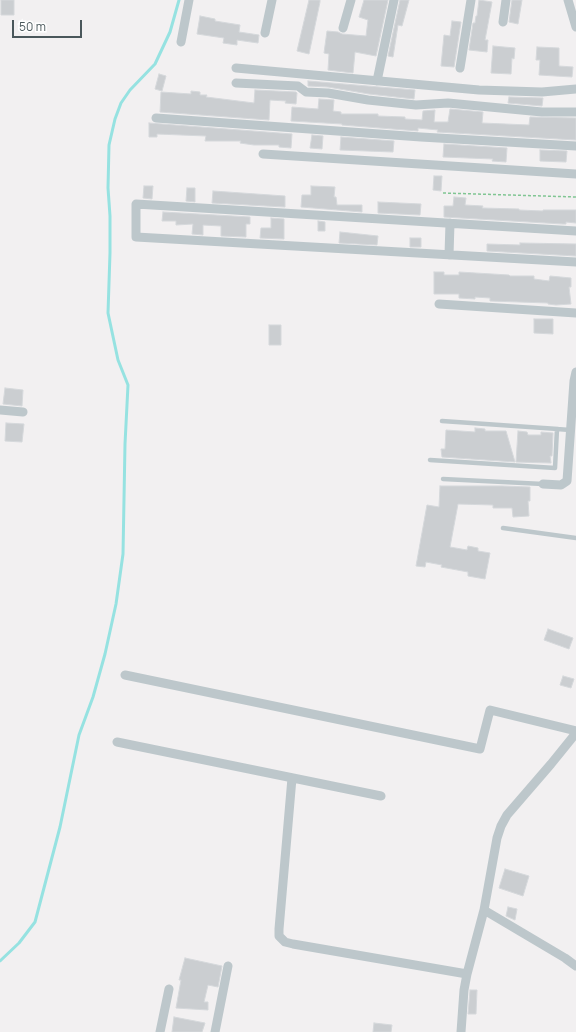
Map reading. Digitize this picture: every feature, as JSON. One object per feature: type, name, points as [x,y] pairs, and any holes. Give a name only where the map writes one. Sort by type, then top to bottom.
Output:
[{"type":"street","points":[[181,42],[189,0]]},
{"type":"street","points":[[265,33],[272,0]]},
{"type":"street","points":[[343,28],[351,0]]},
{"type":"street","points":[[377,81],[394,0]]},
{"type":"street","points":[[460,68],[470,0]]},
{"type":"street","points":[[503,22],[506,0]]},
{"type":"street","points":[[571,1],[576,27]]},
{"type":"street","points":[[236,68],[510,92],[542,92],[576,89]]},
{"type":"street","points":[[236,83],[298,86],[306,92],[328,93],[368,100],[416,105],[448,103],[542,112],[576,112]]},
{"type":"street","points":[[156,118],[421,138],[576,146]]},
{"type":"street","points":[[262,154],[576,174]]},
{"type":"street","points":[[576,231],[136,204],[136,237],[576,262]]},
{"type":"street","points":[[449,254],[450,223]]},
{"type":"street","points":[[439,304],[576,313]]},
{"type":"street","points":[[543,484],[561,485],[567,481],[574,381],[576,372]]},
{"type":"street","points":[[0,410],[23,412]]},
{"type":"street","points":[[126,675],[480,749],[490,710],[576,732],[507,815],[501,826],[497,838],[484,910],[467,974],[464,990],[461,1032]]},
{"type":"street","points":[[117,742],[381,796]]},
{"type":"street","points":[[292,778],[278,929],[279,936],[285,942],[293,944],[467,974]]},
{"type":"street","points":[[484,910],[576,966]]},
{"type":"street","points":[[216,1032],[228,966]]},
{"type":"street","points":[[160,1032],[169,989]]},
{"type":"lane","points":[[442,422],[570,430]]},
{"type":"lane","points":[[430,460],[555,468],[558,429]]},
{"type":"lane","points":[[443,479],[543,484]]},
{"type":"lane","points":[[503,528],[576,538]]},
{"type":"path","points":[[443,193],[576,197]]},
{"type":"building","points":[[1,0],[14,0],[14,15],[1,15]]},
{"type":"building","points":[[309,0],[320,0],[320,2],[309,54],[297,51]]},
{"type":"building","points":[[364,0],[388,0],[376,56],[355,52],[353,73],[328,70],[329,54],[324,53],[327,31],[366,36],[368,20],[359,17]]},
{"type":"building","points":[[400,0],[409,0],[402,26],[398,25],[393,57],[388,56]]},
{"type":"building","points":[[479,0],[492,2],[485,40],[488,40],[487,52],[469,50],[473,23],[475,23],[477,16]]},
{"type":"building","points":[[512,0],[522,0],[518,24],[509,22]]},
{"type":"building","points":[[200,16],[215,19],[215,21],[240,25],[239,32],[259,35],[258,43],[237,40],[237,45],[223,43],[224,38],[197,34]]},
{"type":"building","points":[[452,21],[461,22],[454,67],[441,66],[444,35],[450,36]]},
{"type":"building","points":[[493,46],[515,48],[514,59],[512,58],[511,74],[491,73]]},
{"type":"building","points":[[537,47],[559,48],[559,66],[573,67],[572,77],[539,75],[540,60],[536,60]]},
{"type":"building","points":[[159,74],[166,76],[162,91],[155,89]]},
{"type":"building","points":[[308,81],[415,90],[414,99],[369,94],[328,87],[308,86]]},
{"type":"building","points":[[255,90],[296,92],[296,104],[285,103],[286,101],[270,100],[269,120],[160,112],[161,92],[191,94],[191,91],[200,92],[200,95],[207,95],[206,97],[254,103]]},
{"type":"building","points":[[509,97],[543,98],[542,106],[508,103]]},
{"type":"building","points":[[319,99],[334,100],[333,111],[341,112],[341,114],[378,114],[378,116],[405,117],[405,119],[422,120],[423,111],[435,110],[434,122],[448,122],[450,109],[483,112],[482,123],[529,125],[530,117],[576,118],[576,140],[437,132],[438,130],[418,128],[418,131],[291,121],[292,107],[318,109]]},
{"type":"building","points":[[149,123],[292,134],[291,148],[279,147],[279,145],[254,145],[240,143],[241,141],[205,141],[206,136],[157,134],[157,137],[149,137]]},
{"type":"building","points":[[312,135],[323,136],[322,149],[310,148]]},
{"type":"building","points":[[341,137],[394,141],[393,152],[340,150]]},
{"type":"building","points":[[444,144],[507,148],[506,162],[492,161],[493,159],[443,157]]},
{"type":"building","points":[[540,150],[567,151],[566,162],[540,161]]},
{"type":"building","points":[[434,176],[442,176],[441,191],[433,190]]},
{"type":"building","points":[[144,186],[153,186],[152,199],[143,198]]},
{"type":"building","points":[[311,186],[335,187],[334,197],[336,197],[337,205],[362,205],[362,212],[301,207],[302,195],[311,195]]},
{"type":"building","points":[[187,188],[195,188],[195,202],[186,201]]},
{"type":"building","points":[[213,191],[285,196],[285,207],[212,203]]},
{"type":"building","points":[[454,197],[466,198],[465,205],[483,206],[482,208],[543,211],[576,210],[576,223],[566,222],[566,224],[563,224],[444,217],[444,206],[453,206]]},
{"type":"building","points":[[378,202],[421,204],[420,215],[378,213]]},
{"type":"building","points":[[163,212],[250,217],[250,224],[246,224],[246,237],[221,236],[221,226],[203,225],[203,235],[192,234],[193,224],[176,225],[176,221],[162,221]]},
{"type":"building","points":[[271,218],[284,219],[284,239],[260,238],[261,228],[271,228]]},
{"type":"building","points":[[318,221],[325,222],[325,231],[318,231]]},
{"type":"building","points":[[340,232],[378,236],[377,245],[339,243]]},
{"type":"building","points":[[410,238],[421,238],[421,247],[410,247]]},
{"type":"building","points":[[520,243],[576,244],[576,256],[487,251],[487,244],[520,245]]},
{"type":"building","points":[[434,272],[444,272],[444,275],[459,275],[459,272],[510,276],[534,276],[534,279],[549,281],[550,276],[571,278],[571,287],[569,287],[571,304],[556,305],[548,303],[490,301],[490,298],[459,298],[459,294],[434,294]]},
{"type":"building","points":[[534,319],[553,319],[553,334],[534,333]]},
{"type":"building","points":[[269,325],[281,325],[281,345],[269,345]]},
{"type":"building","points":[[5,388],[23,390],[22,406],[3,404]]},
{"type":"building","points":[[6,423],[24,424],[22,442],[5,441]]},
{"type":"building","points":[[475,428],[485,429],[485,431],[506,431],[515,462],[442,457],[441,449],[445,449],[446,430],[475,432]]},
{"type":"building","points":[[518,431],[527,432],[528,435],[541,435],[541,432],[553,433],[552,456],[550,456],[551,463],[516,462]]},
{"type":"building","points":[[440,486],[530,487],[530,501],[528,501],[529,516],[513,517],[512,508],[493,508],[493,505],[458,504],[450,547],[467,550],[468,546],[478,548],[478,551],[490,553],[485,579],[468,576],[468,572],[441,567],[442,565],[426,562],[425,567],[416,566],[427,505],[439,507]]},
{"type":"building","points":[[548,629],[573,638],[569,649],[544,640]]},
{"type":"building","points":[[563,676],[574,679],[571,688],[560,685]]},
{"type":"building","points":[[505,869],[529,876],[523,896],[499,888]]},
{"type":"building","points":[[508,907],[517,909],[515,920],[506,916]]},
{"type":"building","points":[[185,958],[222,966],[218,987],[208,985],[204,1002],[208,1002],[208,1010],[176,1008],[181,980],[179,980]]},
{"type":"building","points":[[470,990],[477,990],[476,1014],[468,1014]]},
{"type":"building","points":[[174,1017],[205,1023],[202,1032],[172,1032]]},
{"type":"building","points":[[374,1023],[392,1025],[391,1032],[373,1032]]},
{"type":"waterway","points":[[0,961],[19,943],[35,922],[60,827],[79,735],[93,697],[105,654],[116,604],[123,554],[125,444],[128,385],[118,360],[108,313],[110,253],[108,188],[109,145],[115,119],[121,103],[130,90],[155,64],[170,32],[179,0]]}]
